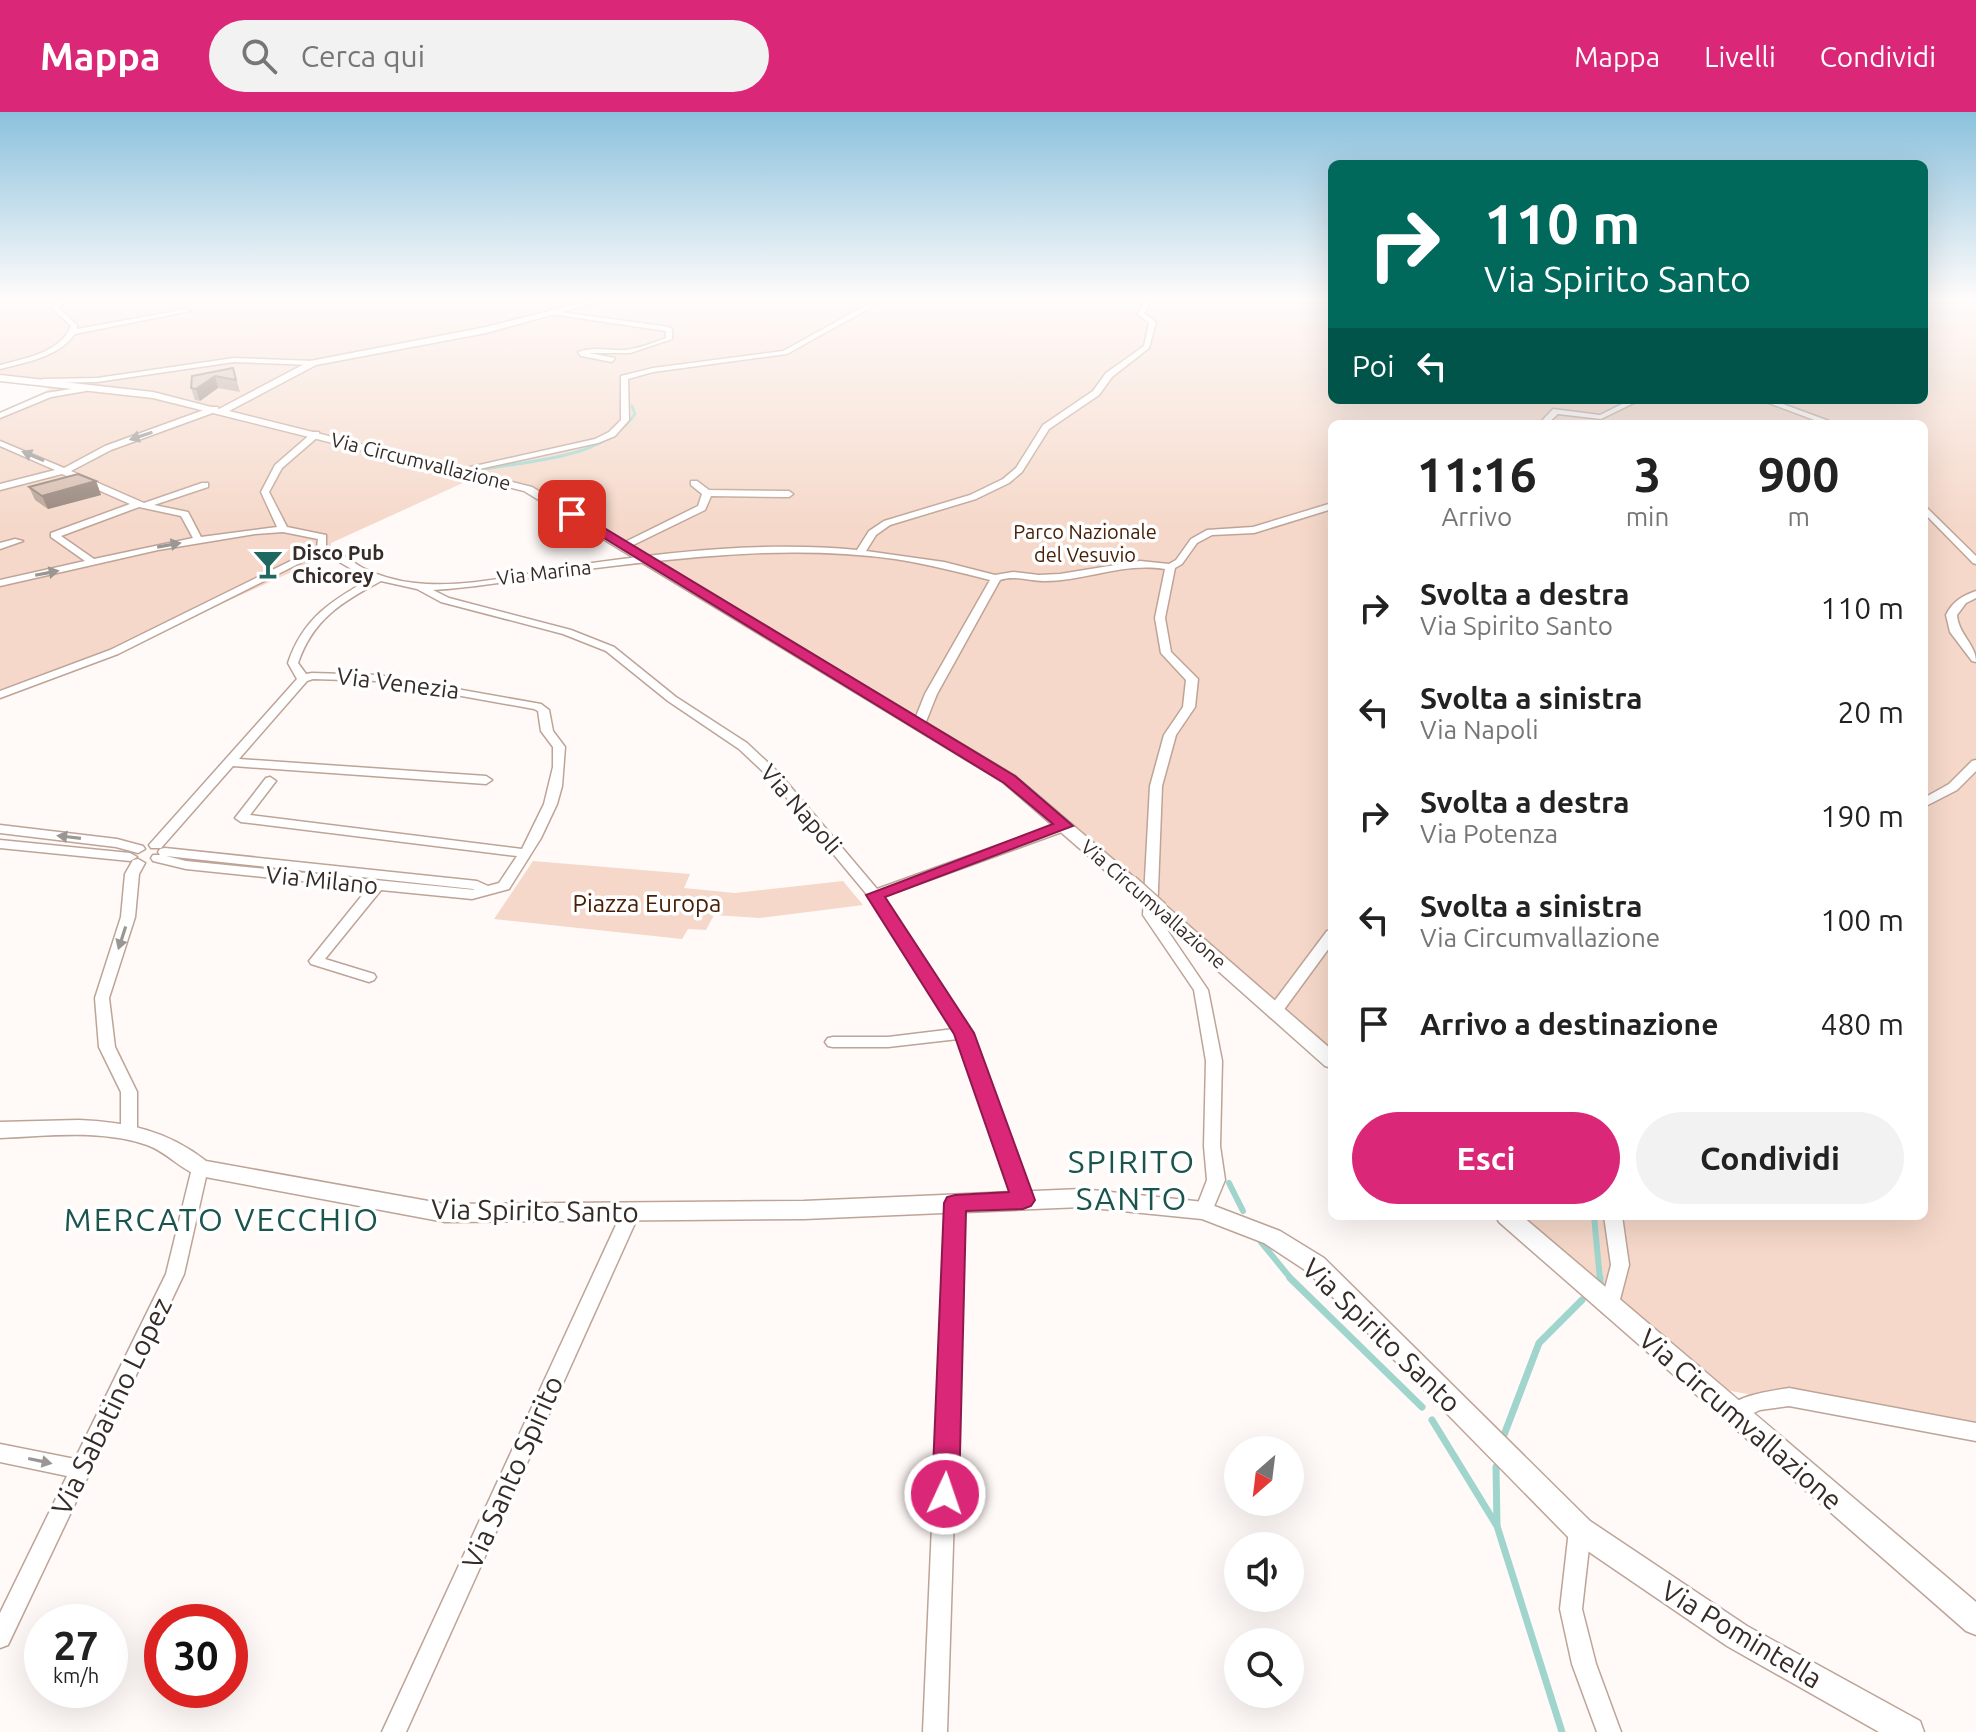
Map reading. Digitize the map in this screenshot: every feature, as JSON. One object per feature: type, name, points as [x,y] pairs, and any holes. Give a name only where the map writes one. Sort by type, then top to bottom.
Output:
[{"type":"main road","name":"Via Circumvallazione","points":[[16,376],[51,388],[115,385],[528,489],[626,545],[1009,779],[1328,1057]]},
{"type":"main road","points":[[219,410],[288,376]]},
{"type":"main road","name":"Via Spirito Santo","points":[[0,1130],[129,1131],[181,1149],[200,1168],[445,1213],[804,1210],[1082,1198],[1204,1211],[1272,1237],[1316,1265],[1580,1530]]},
{"type":"main road","name":"Via Circumvallazione","points":[[1511,1220],[1976,1621]]},
{"type":"main road","name":"Via Pomintella","points":[[1580,1530],[1737,1636],[1909,1732]]},
{"type":"street","points":[[0,416],[51,388],[125,376]]},
{"type":"street","points":[[51,388],[115,385],[136,376]]},
{"type":"street","points":[[470,473],[598,441],[614,432],[626,418],[629,406],[623,380],[636,376]]},
{"type":"street","points":[[861,552],[876,529],[973,497],[1019,470],[1046,427],[1096,393],[1109,376]]},
{"type":"street","points":[[51,388],[97,380]]},
{"type":"street","points":[[1547,420],[1556,411],[1601,417],[1628,404]]},
{"type":"street","points":[[1776,404],[1822,420]]},
{"type":"street","points":[[0,487],[66,470],[108,448],[219,410]]},
{"type":"street","points":[[283,529],[265,492],[278,467],[316,434]]},
{"type":"street","points":[[0,443],[140,505],[185,514],[198,540]]},
{"type":"street","points":[[694,483],[707,493],[789,494]]},
{"type":"street","points":[[93,562],[54,535],[205,485]]},
{"type":"street","points":[[626,545],[702,508],[707,493]]},
{"type":"street","points":[[1204,1211],[1216,1180],[1212,1146],[1214,1061],[1206,1002],[1150,915],[1156,786],[1162,757],[1189,707],[1193,691],[1192,679],[1166,653],[1161,628],[1162,597],[1170,567],[1179,562],[1194,541],[1210,532],[1254,530],[1328,507]]},
{"type":"street","points":[[1928,511],[1976,561]]},
{"type":"street","points":[[0,583],[198,540],[283,529],[323,537],[321,549]]},
{"type":"street","points":[[0,546],[18,541]]},
{"type":"street","name":"Via Marina","points":[[418,586],[649,559],[793,547],[861,552],[996,578],[1008,574],[1047,578],[1147,566],[1170,567]]},
{"type":"street","points":[[0,692],[114,652],[321,549],[336,552],[360,570],[418,586]]},
{"type":"street","points":[[303,679],[293,663],[310,625],[333,605],[382,577]]},
{"type":"street","points":[[919,724],[931,694],[996,578]]},
{"type":"street","name":"Via Napoli","points":[[418,586],[445,600],[567,632],[610,649],[672,699],[743,746],[775,776],[874,895],[964,1033],[1023,1200]]},
{"type":"street","points":[[1976,594],[1956,605],[1951,613],[1951,628],[1976,659]]},
{"type":"street","name":"Via Venezia","points":[[160,852],[228,762],[303,679],[321,674],[378,678],[509,699],[543,710],[547,731],[559,747],[560,762],[549,810],[526,853]]},
{"type":"street","points":[[228,762],[486,780]]},
{"type":"street","points":[[1928,801],[1953,787],[1976,764]]},
{"type":"street","name":"Via Milano","points":[[270,781],[241,818],[526,853]]},
{"type":"street","points":[[874,895],[1065,826]]},
{"type":"street","points":[[0,829],[135,856]]},
{"type":"street","points":[[0,844],[135,856],[160,852]]},
{"type":"street","name":"Via Milano","points":[[160,852],[186,865],[376,887],[472,895],[486,891]]},
{"type":"street","name":"Via Milano","points":[[160,852],[477,885],[486,891]]},
{"type":"street","points":[[486,891],[504,886],[526,853]]},
{"type":"street","points":[[129,1131],[129,1092],[107,1047],[102,998],[128,917],[135,856]]},
{"type":"street","points":[[369,977],[316,961],[376,887]]},
{"type":"street","points":[[1275,1011],[1328,939]]},
{"type":"street","points":[[833,1042],[888,1042],[964,1033]]},
{"type":"street","name":"Via Sabatino Lopez","points":[[0,1637],[175,1274],[200,1168]]},
{"type":"street","points":[[935,1732],[955,1203]]},
{"type":"street","name":"Via Santo Spirito","points":[[394,1732],[631,1212]]},
{"type":"street","points":[[1609,1307],[1620,1265],[1614,1220]]},
{"type":"street","points":[[1734,1413],[1757,1402],[1789,1397],[1976,1432]]},
{"type":"street","points":[[0,1453],[80,1469]]},
{"type":"street","points":[[1580,1530],[1571,1609],[1584,1664],[1609,1732]]},
{"type":"green space","name":"Parco Nazionale del Vesuvio","points":[[0,376],[1328,376],[1328,404],[1928,404],[1928,376],[1976,376],[1976,1436],[1682,1382],[1500,1220],[1928,1220],[1928,420],[1328,420],[1328,1068],[997,774],[524,491],[476,477],[331,543],[331,554],[125,646],[0,697],[0,415],[39,398],[49,388],[45,383],[0,380]]},
{"type":"green space","name":"Piazza Europa","points":[[533,861],[690,874],[684,888],[735,893],[843,881],[863,905],[760,918],[714,915],[706,930],[688,929],[682,939],[494,919]]},
{"type":"building","points":[[192,376],[235,376],[236,380],[215,376],[196,389],[191,388]]},
{"type":"building","points":[[78,474],[96,481],[42,496],[29,487]]},
{"type":"waterway","points":[[479,470],[564,456],[585,449],[621,429],[635,414],[632,406]]},
{"type":"waterway","points":[[1229,1183],[1243,1211]]},
{"type":"waterway","points":[[1594,1220],[1600,1280]]},
{"type":"waterway","points":[[1261,1242],[1292,1280]]},
{"type":"waterway","points":[[1292,1280],[1422,1407]]},
{"type":"waterway","points":[[1504,1435],[1539,1343],[1582,1300]]},
{"type":"waterway","points":[[1432,1420],[1497,1526],[1562,1732]]},
{"type":"waterway","points":[[1496,1467],[1497,1525]]},
{"type":"place","name":"Disco Pub Chicorey","points":[[268,564]]},
{"type":"district","name":"SPIRITO SANTO","points":[[1132,1180]]},
{"type":"district","name":"MERCATO VECCHIO","points":[[222,1219]]},
{"type":"route","points":[[572,514],[965,751],[1009,779],[1065,826],[874,895],[964,1033],[1023,1200],[955,1203],[945,1494]]}]
